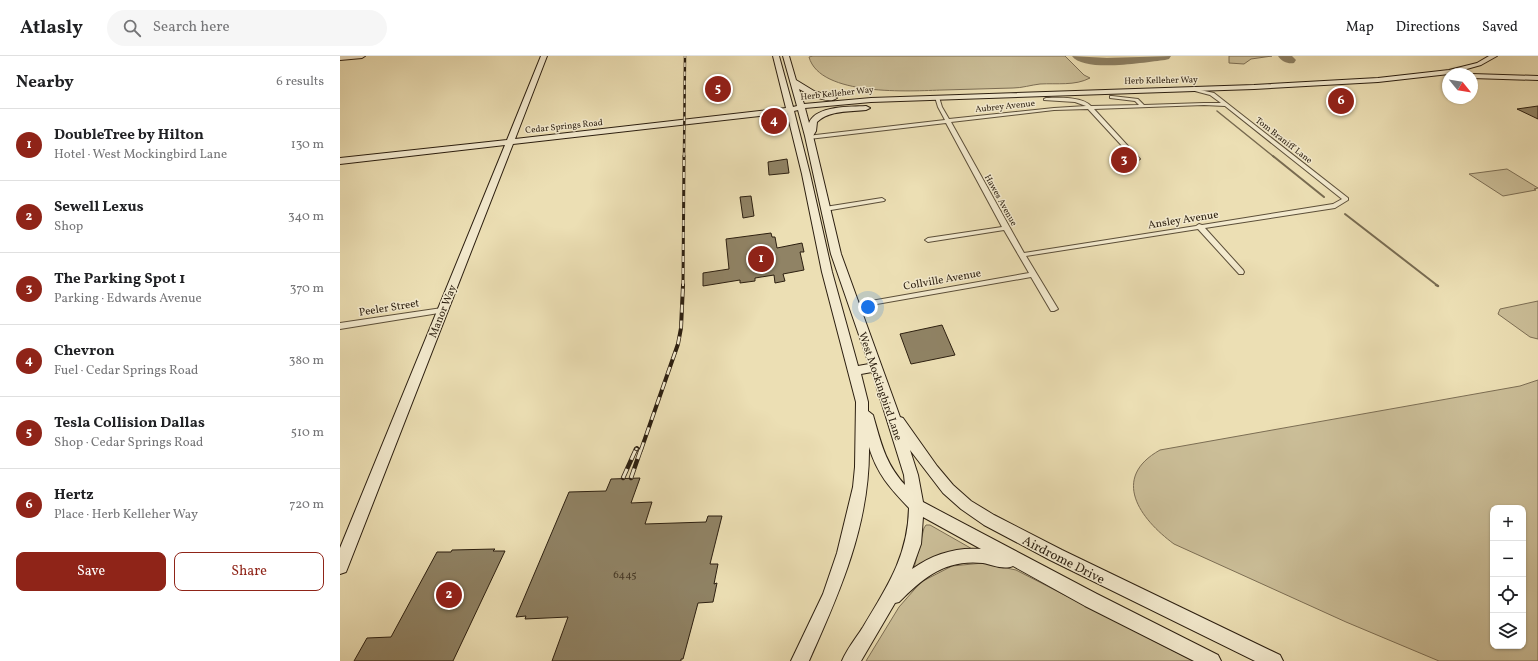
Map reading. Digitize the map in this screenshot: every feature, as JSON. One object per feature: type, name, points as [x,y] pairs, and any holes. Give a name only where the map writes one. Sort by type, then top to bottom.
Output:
[{"type":"main road","points":[[340,58],[362,56]]},
{"type":"main road","name":"Manor Way","points":[[340,567],[544,56]]},
{"type":"main road","name":"West Mockingbird Lane","points":[[776,56],[806,174],[828,272],[862,402],[862,456],[860,487],[845,553],[806,659]]},
{"type":"main road","name":"West Mockingbird Lane","points":[[786,56],[809,137],[816,173],[841,270],[891,410],[910,475],[916,506],[916,526],[913,544],[906,565],[886,604],[851,661]]},
{"type":"main road","name":"Herb Kelleher Way","points":[[789,110],[938,100],[1322,84],[1415,76],[1464,68],[1486,61],[1494,56]]},
{"type":"main road","points":[[1478,76],[1538,78]]},
{"type":"main road","points":[[793,80],[807,91],[820,96],[871,100]]},
{"type":"main road","name":"Herb Kelleher Way","points":[[800,109],[837,102],[871,100],[1046,99],[1336,90],[1442,80]]},
{"type":"main road","points":[[809,137],[812,131],[813,121],[823,114],[880,105]]},
{"type":"main road","name":"Cedar Springs Road","points":[[340,161],[789,110]]},
{"type":"main road","points":[[806,174],[816,173]]},
{"type":"main road","points":[[814,211],[825,209]]},
{"type":"main road","points":[[828,272],[841,270]]},
{"type":"main road","points":[[853,371],[876,367]]},
{"type":"main road","name":"Airdrome Drive","points":[[862,402],[883,467],[889,477],[916,506],[1024,564],[1212,661]]},
{"type":"main road","name":"Airdrome Drive","points":[[891,410],[932,470],[966,505],[989,520],[1056,556],[1274,661]]},
{"type":"main road","points":[[886,604],[903,586],[924,570],[953,557],[988,557],[1024,564]]},
{"type":"street","points":[[1204,104],[1211,100],[1212,94],[1218,90],[1228,88]]},
{"type":"street","name":"Tom Braniff Lane","points":[[1193,89],[1212,94],[1224,105],[1346,199]]},
{"type":"street","points":[[1112,97],[1136,100],[1143,106]]},
{"type":"street","points":[[1046,99],[1081,102],[1086,104],[1137,159]]},
{"type":"street","name":"Hawes Avenue","points":[[938,100],[947,120],[1006,228],[1054,309]]},
{"type":"street","name":"Aubrey Avenue","points":[[809,137],[947,120],[1046,110],[1204,104],[1224,105]]},
{"type":"street","name":"Ansley Avenue","points":[[1022,255],[1199,226],[1335,206],[1346,199]]},
{"type":"street","points":[[825,209],[882,200]]},
{"type":"street","points":[[1199,226],[1241,272]]},
{"type":"street","points":[[928,240],[1006,228]]},
{"type":"street","name":"Collville Avenue","points":[[854,306],[1034,274]]},
{"type":"street","name":"Peeler Street","points":[[340,326],[442,310]]},
{"type":"shaded area","points":[[1065,56],[1084,75],[1090,78],[1084,81],[1066,84],[1040,84],[1016,88],[889,91],[848,85],[830,79],[817,70],[809,57]]},
{"type":"shaded area","points":[[1229,56],[1272,56],[1251,59],[1244,64],[1229,63]]},
{"type":"shaded area","points":[[1507,169],[1538,188],[1534,189],[1536,190],[1503,196],[1469,174]]},
{"type":"shaded area","points":[[1538,301],[1538,339],[1530,337],[1498,314],[1500,309]]},
{"type":"shaded area","points":[[1538,380],[1538,661],[1439,661],[1346,622],[1174,544],[1150,523],[1141,511],[1133,485],[1136,473],[1145,461],[1160,450],[1520,386]]},
{"type":"shaded area","points":[[926,525],[930,525],[974,550],[914,568]]},
{"type":"shaded area","points":[[983,563],[1016,570],[1193,661],[866,661],[899,607],[921,582],[952,566]]},
{"type":"building","points":[[1341,96],[1352,104],[1342,105],[1331,98]]},
{"type":"building","points":[[1538,106],[1538,119],[1517,109]]},
{"type":"building","points":[[787,159],[789,173],[769,175],[768,162]]},
{"type":"building","points":[[751,196],[754,216],[743,218],[740,197]]},
{"type":"building","points":[[771,233],[772,237],[775,237],[777,248],[802,243],[804,252],[800,252],[804,270],[783,274],[785,281],[775,283],[774,275],[755,278],[755,281],[740,283],[740,280],[703,286],[703,273],[729,269],[726,239]]},
{"type":"building","points":[[942,325],[955,355],[911,364],[900,334]]},
{"type":"building","points":[[640,478],[631,503],[652,502],[645,524],[706,522],[708,516],[722,516],[710,564],[718,564],[714,584],[717,583],[713,602],[698,603],[683,659],[681,659],[681,661],[552,661],[568,617],[525,619],[526,616],[516,617],[569,492],[606,491],[611,479]]},
{"type":"building","points":[[495,549],[493,551],[505,551],[453,661],[354,661],[367,638],[391,637],[437,552],[451,552],[452,550]]},
{"type":"waterway","points":[[1217,111],[1274,157]]},
{"type":"waterway","points":[[1273,156],[1324,197]]},
{"type":"waterway","points":[[1345,214],[1438,286],[1436,285]]},
{"type":"taxiway","points":[[1078,56],[1085,60],[1107,62],[1165,56]]},
{"type":"taxiway","points":[[1284,56],[1290,60]]},
{"type":"railway","points":[[684,157],[685,56]]},
{"type":"railway","points":[[683,286],[684,156]]},
{"type":"railway","points":[[641,450],[678,344],[681,328],[683,285]]},
{"type":"railway","points":[[623,478],[636,449]]},
{"type":"railway","points":[[631,478],[641,449]]},
{"type":"place","name":"Tesla Collision Dallas","points":[[718,89]]},
{"type":"place","name":"Hertz","points":[[1341,101]]},
{"type":"place","name":"Chevron","points":[[774,121]]},
{"type":"place","name":"The Parking Spot 1","points":[[1124,160]]},
{"type":"place","name":"DoubleTree by Hilton","points":[[761,259]]},
{"type":"place","name":"Sewell Lexus","points":[[449,595]]}]
